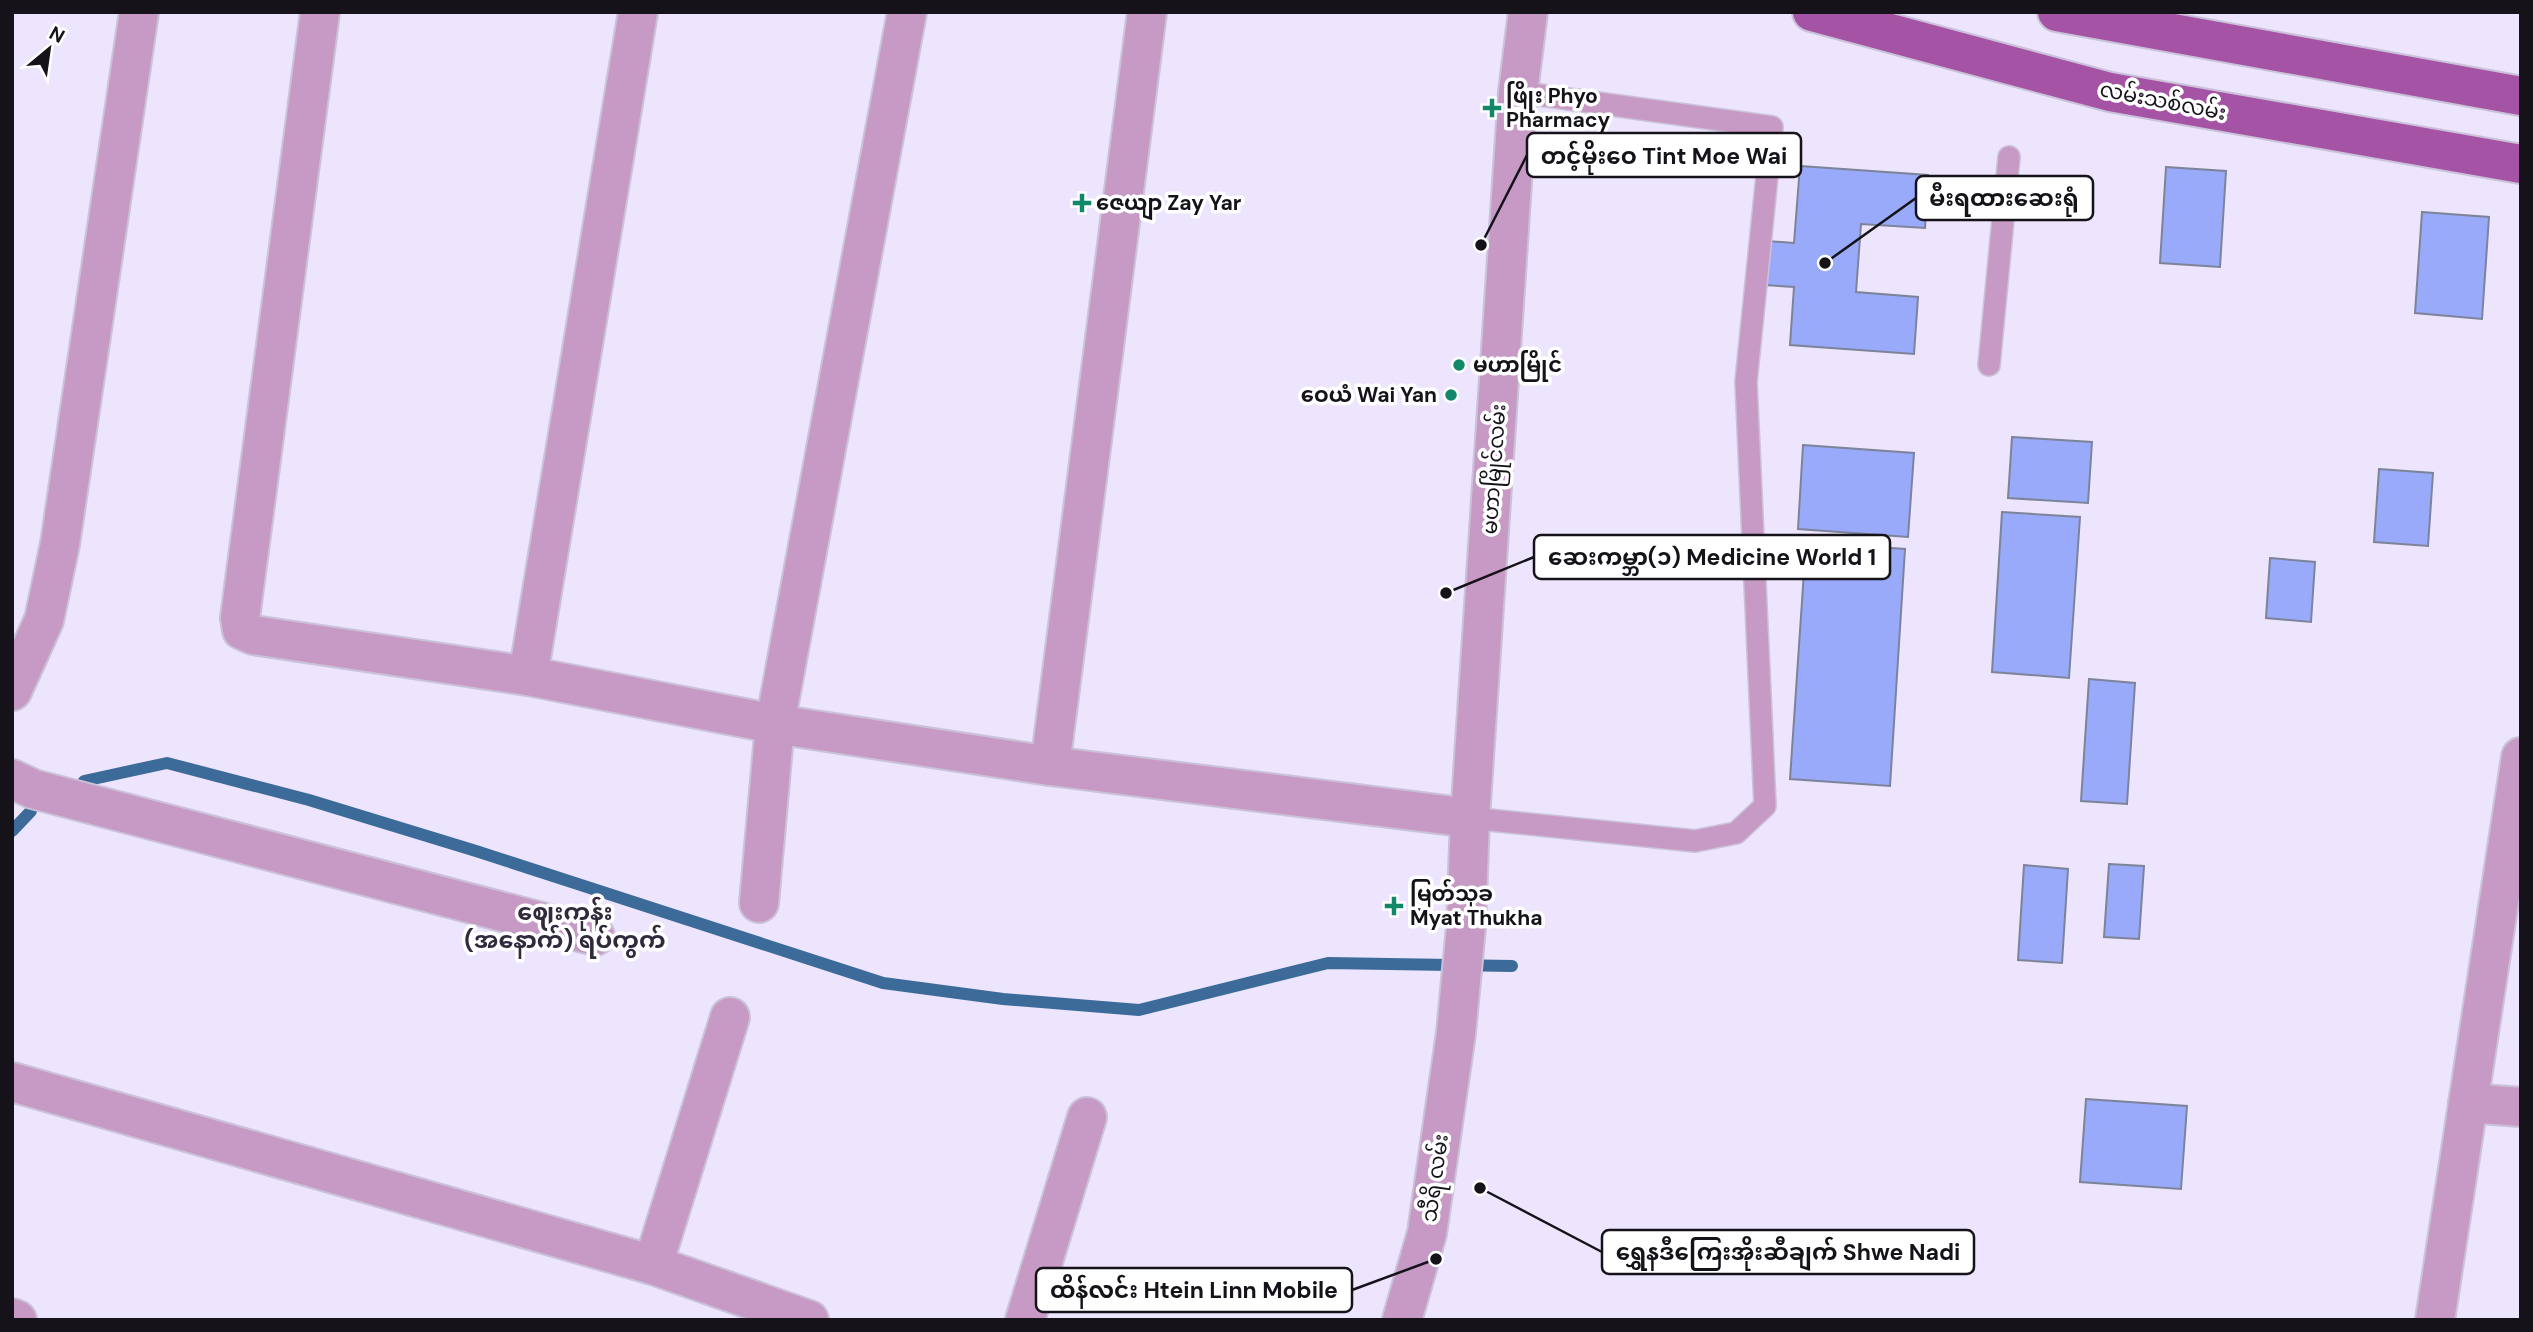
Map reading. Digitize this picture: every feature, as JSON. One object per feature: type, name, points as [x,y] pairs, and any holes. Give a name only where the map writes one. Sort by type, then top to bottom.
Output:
[{"type":"main road","name":"လမ်းသစ်လမ်း","points":[[1812,12],[2110,92],[2521,164]]},
{"type":"main road","points":[[2057,12],[2521,96]]},
{"type":"street","points":[[12,691],[44,620],[60,544],[139,12]]},
{"type":"street","points":[[320,12],[243,590],[240,618],[242,630],[253,635],[528,676],[775,724],[1050,766],[1471,818]]},
{"type":"street","points":[[528,676],[638,12]]},
{"type":"street","points":[[759,903],[775,724],[906,12]]},
{"type":"street","points":[[1050,766],[1147,12]]},
{"type":"street","name":"မဟာမြိုင်လမ်း","points":[[1466,927],[1518,92],[1528,12]]},
{"type":"street","points":[[2435,1320],[2521,757]]},
{"type":"street","points":[[12,779],[33,789],[595,936]]},
{"type":"street","name":"သီရိ လမ်း","points":[[1402,1320],[1427,1233],[1456,1033],[1466,927]]},
{"type":"street","points":[[653,1265],[730,1017]]},
{"type":"street","points":[[12,1082],[653,1265],[809,1320]]},
{"type":"street","points":[[2468,1103],[2521,1107]]},
{"type":"street","points":[[1025,1320],[1087,1117]]},
{"type":"street","points":[[12,1318],[17,1320]]},
{"type":"lane","points":[[1471,818],[1695,841],[1736,833],[1765,806],[1746,382],[1772,127],[1518,92]]},
{"type":"lane","points":[[1989,365],[2009,157]]},
{"type":"building","points":[[1800,166],[1928,175],[1925,228],[1861,224],[1856,292],[1918,297],[1914,354],[1790,345],[1794,287],[1765,285],[1768,241],[1794,243]]},
{"type":"building","points":[[2166,167],[2226,171],[2220,267],[2160,263]]},
{"type":"building","points":[[2422,212],[2489,217],[2482,319],[2415,313]]},
{"type":"building","points":[[2012,437],[2092,442],[2088,503],[2008,498]]},
{"type":"building","points":[[1803,445],[1914,453],[1908,537],[1798,529]]},
{"type":"building","points":[[2379,469],[2433,473],[2428,546],[2374,542]]},
{"type":"building","points":[[2002,512],[2080,517],[2069,678],[1992,672]]},
{"type":"building","points":[[1806,542],[1905,549],[1890,786],[1790,779]]},
{"type":"building","points":[[2270,558],[2315,562],[2311,622],[2266,618]]},
{"type":"building","points":[[2089,679],[2135,683],[2127,804],[2081,801]]},
{"type":"building","points":[[2109,864],[2144,866],[2139,939],[2104,937]]},
{"type":"building","points":[[2024,865],[2068,869],[2062,963],[2018,960]]},
{"type":"building","points":[[2086,1099],[2187,1106],[2181,1189],[2080,1182]]},
{"type":"waterway","points":[[84,781],[167,763],[309,800],[476,851],[883,983],[1003,999],[1139,1010],[1328,963],[1512,966]]},
{"type":"waterway","points":[[12,831],[31,811]]},
{"type":"place","name":"ဖြိုး Phyo Pharmacy","points":[[1492,108]]},
{"type":"place","name":"ဇေယျာ Zay Yar","points":[[1082,203]]},
{"type":"place","name":"တင့်မိုးဝေ Tint Moe Wai","points":[[1481,245]]},
{"type":"place","name":"မီးရထားဆေးရုံ","points":[[1825,263]]},
{"type":"place","name":"မဟာမြိုင်","points":[[1459,365]]},
{"type":"place","name":"ဝေယံ Wai Yan","points":[[1451,395]]},
{"type":"place","name":"ဆေးကမ္ဘာ(၁) Medicine World 1","points":[[1446,593]]},
{"type":"place","name":"မြတ်သုခ Myat Thukha","points":[[1394,906]]},
{"type":"place","name":"ရွှေနဒီကြေးအိုးဆီချက် Shwe Nadi","points":[[1480,1188]]},
{"type":"place","name":"ထိန်လင်း Htein Linn Mobile","points":[[1436,1259]]},
{"type":"district","name":"ဈေးကုန်း (အနောက်) ရပ်ကွက်","points":[[565,926]]}]
